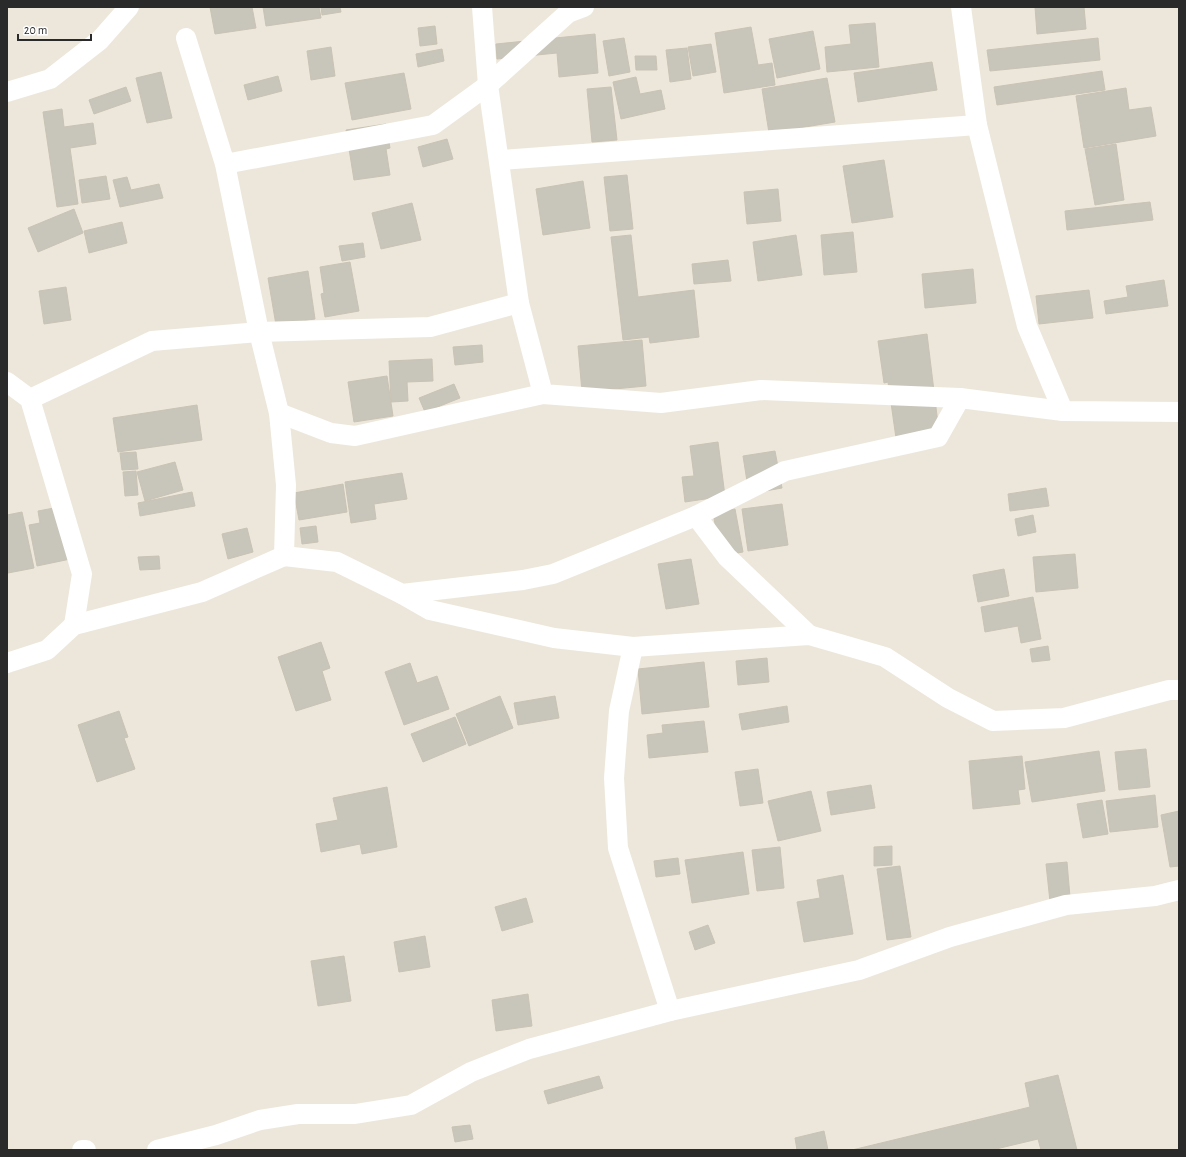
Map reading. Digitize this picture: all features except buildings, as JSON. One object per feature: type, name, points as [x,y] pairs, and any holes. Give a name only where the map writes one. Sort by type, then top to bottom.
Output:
[{"type":"street","points":[[7,92],[50,79],[100,40],[129,7]]},
{"type":"street","points":[[482,7],[488,84],[500,160],[519,303],[543,394]]},
{"type":"street","points":[[225,164],[433,125],[488,84],[568,13],[584,7]]},
{"type":"street","points":[[961,7],[978,125],[1027,326],[1063,411]]},
{"type":"street","points":[[186,38],[225,164],[259,332],[279,413],[286,485],[284,556]]},
{"type":"street","points":[[500,160],[978,125]]},
{"type":"street","points":[[30,399],[152,341],[259,332],[430,327],[519,303]]},
{"type":"street","points":[[7,382],[30,399],[82,574],[74,625]]},
{"type":"street","points":[[279,413],[331,433],[355,436],[543,394],[662,403],[761,390],[960,398],[1063,411],[1179,412]]},
{"type":"street","points":[[402,594],[523,580],[553,574],[696,516],[785,471],[938,437],[960,398]]},
{"type":"street","points":[[696,516],[727,557],[809,635]]},
{"type":"street","points":[[7,663],[47,650],[74,625],[202,592],[284,556],[336,562],[402,594],[430,610],[554,638],[633,647],[809,635],[885,657],[948,698],[993,720],[1064,718],[1169,690],[1179,690]]},
{"type":"street","points":[[633,647],[619,711],[614,778],[618,848],[670,1011]]},
{"type":"street","points":[[157,1150],[216,1135],[260,1120],[298,1114],[355,1114],[411,1106],[471,1072],[529,1049],[670,1011],[859,970],[950,937],[1066,905],[1155,896],[1179,890]]}]
